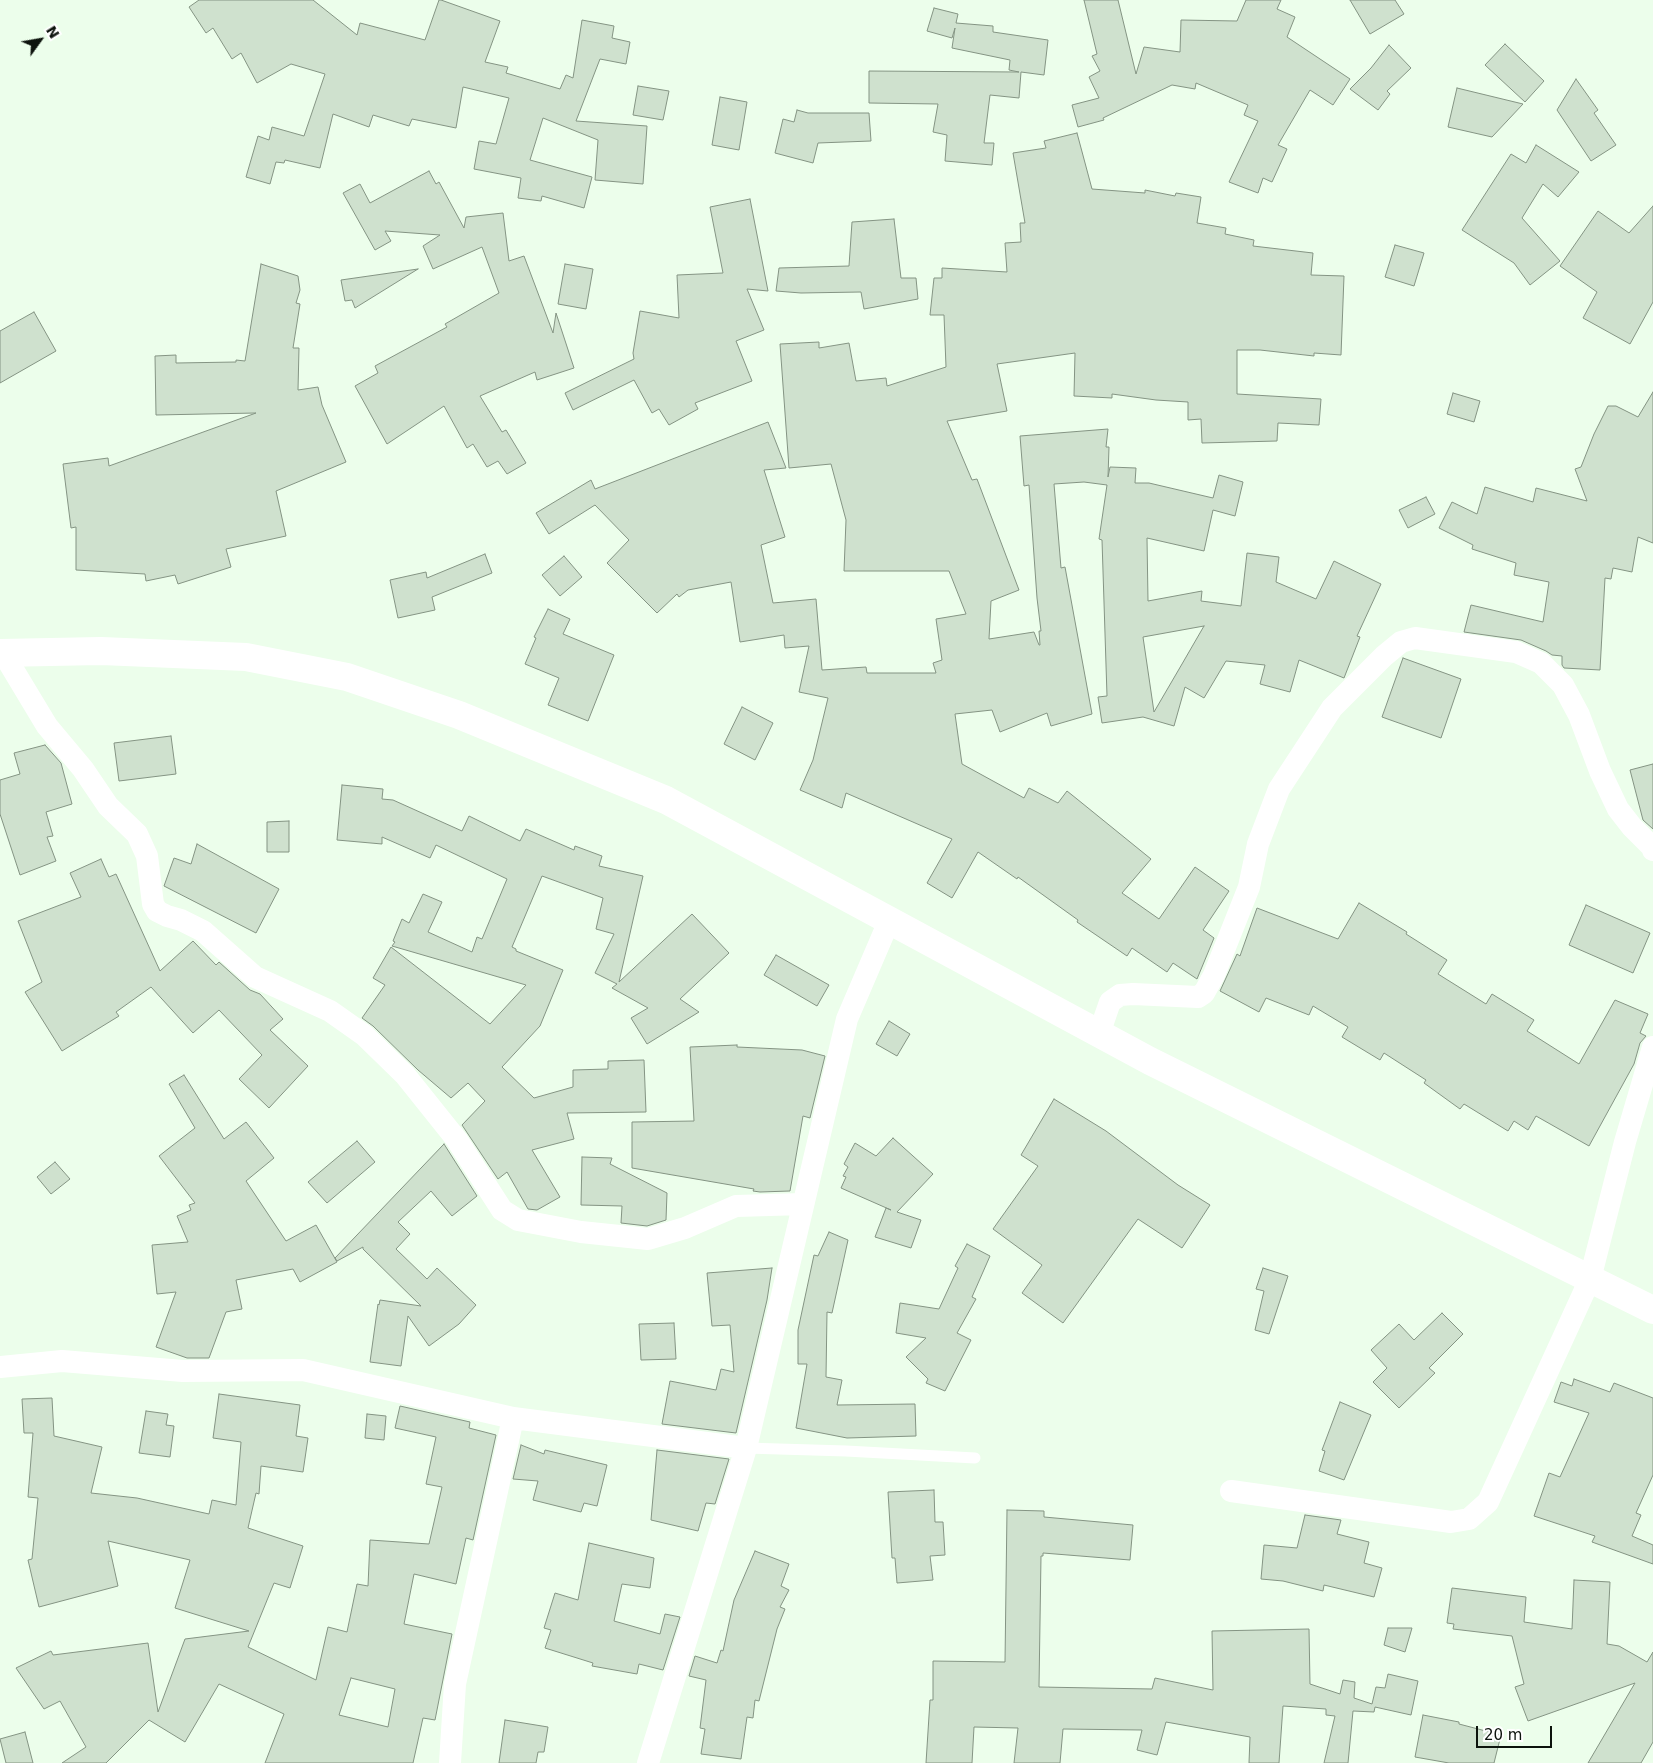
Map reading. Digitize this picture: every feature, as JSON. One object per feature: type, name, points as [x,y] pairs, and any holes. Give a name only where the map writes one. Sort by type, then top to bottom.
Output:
[{"type":"main road","points":[[1,653],[101,651],[246,657],[347,677],[459,715],[666,800],[1159,1066],[1653,1310]]},
{"type":"street","points":[[1099,1034],[1110,1002],[1120,995],[1198,997],[1204,993],[1214,976],[1250,887],[1258,844],[1279,790],[1332,708],[1384,656],[1401,642],[1415,638],[1516,652],[1541,663],[1564,685],[1579,715],[1600,771],[1618,809],[1632,827],[1653,848]]},
{"type":"street","points":[[1,653],[47,726],[83,769],[108,806],[137,834],[147,856],[153,904],[157,911],[181,920],[202,931],[255,977],[330,1011],[364,1036],[405,1075],[458,1140],[502,1210],[518,1220],[581,1232],[648,1239],[685,1228],[736,1206],[803,1204]]},
{"type":"street","points":[[648,1763],[746,1448],[847,1019],[889,921]]},
{"type":"street","points":[[1231,1491],[1451,1522],[1469,1520],[1488,1502],[1590,1279],[1625,1142],[1653,1047]]},
{"type":"street","points":[[0,1367],[62,1361],[183,1371],[303,1370],[514,1418],[746,1448]]},
{"type":"street","points":[[450,1763],[455,1684],[514,1418]]},
{"type":"lane","points":[[746,1448],[975,1458]]},
{"type":"building","points":[[199,0],[313,0],[357,35],[360,23],[425,40],[439,0],[441,0],[500,21],[485,62],[508,67],[506,73],[560,89],[566,75],[573,78],[582,20],[614,26],[612,38],[630,42],[626,64],[600,59],[576,121],[647,126],[643,184],[595,180],[598,140],[543,118],[530,160],[592,177],[584,208],[542,196],[541,201],[518,198],[521,178],[474,169],[479,141],[496,144],[509,98],[463,87],[456,128],[412,119],[409,126],[373,115],[369,127],[333,114],[320,168],[285,160],[284,163],[276,162],[270,184],[246,177],[258,136],[269,140],[272,127],[304,136],[325,74],[291,64],[257,83],[241,53],[232,59],[213,28],[206,33],[189,7]]},
{"type":"building","points":[[1084,0],[1118,0],[1136,74],[1144,47],[1180,52],[1181,20],[1237,21],[1246,0],[1281,0],[1277,9],[1295,17],[1287,37],[1350,79],[1333,105],[1310,90],[1278,145],[1287,149],[1272,182],[1263,178],[1258,193],[1229,182],[1258,121],[1244,115],[1248,105],[1196,83],[1195,89],[1172,85],[1103,118],[1104,120],[1078,127],[1072,105],[1099,98],[1089,77],[1100,71],[1092,56],[1097,54]]},
{"type":"building","points":[[1350,0],[1395,0],[1404,14],[1370,34]]},
{"type":"building","points":[[934,8],[958,14],[956,23],[993,26],[993,32],[1048,40],[1044,75],[1021,72],[1019,98],[990,95],[984,143],[994,143],[992,165],[945,161],[947,135],[933,132],[938,104],[869,103],[869,71],[1019,72],[1009,70],[1010,60],[952,48],[955,28],[952,38],[927,31]]},
{"type":"building","points":[[1505,44],[1544,81],[1525,102],[1485,65]]},
{"type":"building","points":[[1389,45],[1411,68],[1387,91],[1390,94],[1378,110],[1350,89],[1371,68]]},
{"type":"building","points":[[1576,79],[1598,110],[1594,113],[1616,145],[1591,161],[1557,110]]},
{"type":"building","points":[[638,86],[669,91],[663,120],[633,115]]},
{"type":"building","points":[[1457,88],[1523,104],[1492,137],[1448,127]]},
{"type":"building","points":[[720,97],[747,102],[739,150],[712,145]]},
{"type":"building","points":[[797,110],[808,113],[869,113],[871,141],[818,143],[813,163],[775,153],[783,119],[794,122]]},
{"type":"building","points":[[1077,133],[1092,189],[1145,193],[1145,190],[1175,196],[1176,193],[1201,197],[1197,223],[1226,228],[1225,234],[1254,240],[1253,246],[1313,253],[1311,275],[1344,276],[1341,355],[1314,353],[1314,356],[1260,350],[1237,350],[1237,394],[1321,399],[1319,425],[1278,423],[1277,441],[1202,443],[1201,419],[1188,420],[1188,402],[1112,394],[1112,398],[1074,396],[1075,353],[997,364],[1007,411],[947,421],[972,480],[977,479],[1019,590],[991,601],[989,639],[1034,632],[1040,645],[1039,631],[1041,631],[1029,485],[1024,486],[1020,436],[1108,429],[1106,447],[1109,447],[1108,477],[1110,467],[1136,468],[1135,483],[1149,483],[1213,498],[1219,475],[1243,482],[1235,516],[1213,510],[1204,551],[1147,538],[1148,601],[1202,591],[1201,601],[1241,606],[1247,553],[1279,557],[1276,582],[1316,599],[1334,561],[1381,584],[1357,636],[1360,637],[1344,678],[1299,660],[1290,692],[1260,684],[1265,665],[1226,661],[1204,698],[1185,687],[1174,726],[1143,717],[1102,723],[1098,697],[1107,696],[1102,540],[1099,539],[1107,485],[1084,482],[1054,484],[1061,568],[1065,567],[1092,714],[1051,726],[1047,713],[1000,732],[992,710],[955,714],[962,764],[1024,798],[1029,788],[1058,803],[1067,791],[1151,859],[1122,893],[1159,919],[1195,867],[1229,891],[1203,930],[1214,938],[1197,979],[1173,963],[1167,972],[1132,948],[1127,956],[1077,922],[1078,920],[1018,877],[1017,879],[978,852],[952,898],[927,883],[952,839],[846,793],[842,808],[800,790],[813,760],[828,698],[799,692],[809,646],[785,648],[784,635],[740,642],[731,582],[688,590],[679,597],[677,594],[657,613],[607,563],[629,540],[595,505],[549,534],[536,513],[591,480],[595,489],[768,422],[786,468],[764,470],[785,537],[761,545],[773,603],[816,599],[822,670],[866,667],[867,673],[936,673],[933,663],[942,660],[936,619],[966,614],[949,571],[844,571],[846,520],[831,464],[789,468],[780,344],[819,342],[819,348],[849,343],[856,381],[886,378],[887,386],[946,367],[944,315],[930,315],[934,278],[942,278],[942,268],[1007,272],[1005,243],[1021,242],[1020,223],[1025,223],[1013,153],[1046,148],[1044,141]],"holes":[[[1204,626],[1154,712],[1143,637]]]},
{"type":"building","points":[[1536,145],[1579,172],[1558,197],[1543,184],[1522,218],[1560,261],[1530,285],[1514,263],[1462,230],[1511,154],[1526,163]]},
{"type":"building","points":[[429,171],[436,184],[439,182],[464,228],[466,217],[503,213],[509,261],[524,256],[553,333],[556,313],[574,368],[537,380],[535,372],[480,396],[502,432],[506,430],[526,463],[507,474],[498,461],[487,467],[473,444],[467,448],[444,406],[387,444],[355,386],[378,373],[375,366],[447,327],[445,324],[499,293],[482,247],[433,269],[423,246],[440,235],[385,231],[391,241],[375,250],[343,193],[360,184],[370,203]]},
{"type":"building","points":[[750,199],[768,291],[747,289],[764,330],[736,341],[752,381],[695,403],[698,409],[669,425],[659,409],[652,413],[634,380],[573,410],[565,393],[634,359],[633,353],[640,311],[679,318],[677,275],[723,273],[710,207]]},
{"type":"building","points":[[1653,206],[1653,302],[1630,344],[1583,318],[1597,292],[1560,266],[1598,211],[1629,233]]},
{"type":"building","points":[[894,219],[901,278],[916,278],[918,299],[864,309],[861,292],[801,293],[776,291],[779,268],[849,266],[852,222]]},
{"type":"building","points":[[1395,245],[1424,253],[1414,286],[1385,277]]},
{"type":"building","points":[[261,264],[298,276],[300,290],[296,303],[300,304],[293,348],[299,348],[298,390],[318,387],[322,405],[346,462],[276,491],[286,536],[226,549],[231,567],[178,584],[175,575],[146,581],[145,574],[76,570],[76,527],[71,528],[63,464],[108,458],[109,466],[256,413],[156,415],[155,356],[176,355],[176,363],[245,361]]},
{"type":"building","points":[[565,264],[593,269],[586,309],[558,304]]},
{"type":"building","points":[[418,269],[355,308],[352,300],[345,301],[341,280]]},
{"type":"building","points":[[34,312],[56,351],[0,383],[0,331]]},
{"type":"building","points":[[1653,392],[1653,543],[1638,537],[1632,572],[1613,568],[1611,579],[1605,578],[1600,670],[1564,668],[1562,656],[1552,655],[1521,640],[1464,632],[1471,605],[1543,622],[1549,582],[1514,575],[1516,563],[1472,549],[1473,545],[1439,528],[1452,502],[1477,514],[1485,487],[1533,502],[1536,488],[1587,501],[1575,469],[1581,467],[1608,406],[1616,406],[1638,417]]},
{"type":"building","points":[[1453,393],[1480,401],[1474,422],[1447,414]]},
{"type":"building","points":[[1426,497],[1435,514],[1408,528],[1399,510]]},
{"type":"building","points":[[485,554],[492,573],[432,597],[435,610],[398,618],[390,580],[426,572],[427,578]]},
{"type":"building","points":[[564,556],[582,577],[560,596],[542,575]]},
{"type":"building","points":[[548,609],[570,619],[563,634],[614,655],[588,721],[548,705],[559,678],[525,664],[536,638],[534,637]]},
{"type":"building","points":[[1403,658],[1461,679],[1441,738],[1382,717]]},
{"type":"building","points":[[742,707],[773,723],[755,760],[724,744]]},
{"type":"building","points":[[171,736],[176,774],[119,781],[114,743]]},
{"type":"building","points":[[45,745],[61,763],[72,804],[46,812],[53,836],[47,837],[56,861],[20,875],[0,814],[0,780],[20,774],[14,753]]},
{"type":"building","points":[[1653,764],[1653,829],[1643,820],[1630,770]]},
{"type":"building","points":[[342,785],[383,789],[382,799],[393,800],[462,831],[469,816],[520,841],[526,829],[574,850],[575,846],[602,856],[599,866],[643,876],[619,982],[692,914],[729,953],[680,999],[699,1012],[647,1044],[631,1018],[648,1008],[612,988],[617,984],[595,973],[614,934],[596,929],[603,898],[542,876],[512,947],[516,951],[563,970],[540,1026],[502,1067],[534,1098],[573,1087],[573,1070],[608,1069],[608,1061],[644,1060],[646,1112],[567,1113],[574,1139],[532,1150],[560,1197],[537,1210],[528,1209],[507,1172],[498,1179],[462,1125],[485,1101],[468,1083],[451,1098],[362,1018],[385,985],[373,978],[391,947],[490,1024],[526,985],[392,946],[402,919],[409,923],[423,894],[442,902],[428,932],[472,952],[477,937],[482,939],[507,879],[436,845],[430,858],[382,837],[382,844],[337,840]]},
{"type":"building","points":[[289,821],[289,852],[267,852],[267,822]]},
{"type":"building","points":[[197,844],[279,889],[256,933],[164,886],[174,858],[191,864]]},
{"type":"building","points":[[101,859],[109,877],[116,874],[160,971],[193,941],[216,965],[219,962],[250,990],[260,994],[283,1019],[270,1030],[308,1066],[269,1108],[239,1079],[262,1055],[219,1010],[193,1033],[151,987],[116,1012],[119,1016],[62,1051],[25,992],[42,982],[18,921],[81,897],[70,873]]},
{"type":"building","points":[[1359,903],[1407,932],[1406,934],[1447,960],[1438,974],[1486,1004],[1492,994],[1534,1020],[1527,1031],[1579,1064],[1615,1000],[1648,1014],[1640,1033],[1646,1036],[1640,1043],[1634,1064],[1589,1146],[1536,1116],[1528,1130],[1514,1121],[1508,1131],[1464,1104],[1460,1109],[1424,1083],[1426,1080],[1384,1053],[1380,1060],[1342,1037],[1348,1027],[1313,1006],[1309,1015],[1266,998],[1259,1012],[1220,991],[1237,954],[1240,956],[1257,908],[1338,939]]},
{"type":"building","points":[[1586,905],[1650,933],[1633,973],[1569,945]]},
{"type":"building","points":[[776,955],[829,985],[817,1006],[764,975]]},
{"type":"building","points":[[889,1021],[910,1034],[897,1056],[876,1044]]},
{"type":"building","points":[[737,1045],[737,1047],[802,1050],[825,1056],[810,1118],[803,1116],[790,1191],[753,1191],[754,1189],[632,1168],[632,1122],[694,1121],[690,1047]]},
{"type":"building","points":[[184,1075],[224,1139],[246,1122],[274,1158],[246,1181],[286,1241],[316,1225],[337,1262],[300,1282],[293,1269],[236,1280],[242,1309],[226,1312],[209,1358],[187,1358],[156,1347],[176,1292],[157,1294],[152,1245],[188,1242],[177,1216],[191,1210],[189,1205],[195,1203],[159,1156],[195,1128],[169,1084]]},
{"type":"building","points":[[1054,1099],[1106,1131],[1178,1185],[1210,1205],[1182,1248],[1138,1219],[1063,1323],[1022,1293],[1042,1265],[993,1229],[1038,1166],[1021,1155]]},
{"type":"building","points":[[893,1138],[933,1174],[897,1212],[921,1220],[911,1248],[875,1237],[886,1208],[891,1210],[841,1188],[846,1177],[843,1176],[848,1167],[844,1164],[855,1143],[876,1156]]},
{"type":"building","points":[[357,1141],[375,1162],[327,1203],[308,1182]]},
{"type":"building","points":[[444,1144],[477,1196],[452,1216],[431,1191],[398,1222],[410,1234],[396,1249],[427,1279],[437,1268],[476,1305],[459,1324],[429,1346],[408,1316],[401,1366],[370,1362],[380,1300],[421,1306],[363,1247],[337,1261],[335,1258]]},
{"type":"building","points":[[582,1157],[612,1158],[610,1164],[667,1193],[666,1220],[647,1226],[621,1223],[622,1206],[581,1205]]},
{"type":"building","points":[[55,1162],[70,1179],[51,1194],[37,1177]]},
{"type":"building","points":[[829,1232],[848,1240],[832,1313],[827,1312],[826,1377],[842,1380],[837,1405],[915,1404],[916,1436],[847,1438],[796,1428],[807,1364],[798,1364],[798,1330],[814,1255],[818,1256]]},
{"type":"building","points":[[967,1244],[990,1256],[972,1297],[976,1299],[957,1333],[971,1340],[945,1391],[926,1383],[928,1379],[906,1357],[926,1338],[896,1333],[900,1303],[939,1309],[958,1268],[955,1266]]},
{"type":"building","points":[[772,1268],[767,1300],[736,1433],[662,1424],[670,1381],[716,1390],[721,1369],[734,1372],[730,1325],[712,1326],[707,1273]]},
{"type":"building","points":[[1263,1268],[1288,1276],[1269,1334],[1255,1330],[1264,1291],[1256,1289]]},
{"type":"building","points":[[1442,1313],[1463,1334],[1429,1368],[1435,1373],[1399,1408],[1373,1382],[1387,1368],[1371,1350],[1399,1324],[1414,1340]]},
{"type":"building","points":[[674,1323],[676,1359],[641,1360],[639,1324]]},
{"type":"building","points":[[1574,1379],[1610,1392],[1614,1383],[1653,1398],[1653,1475],[1636,1513],[1641,1515],[1632,1536],[1653,1545],[1653,1564],[1592,1542],[1595,1536],[1534,1516],[1549,1473],[1560,1477],[1589,1413],[1554,1402],[1561,1382],[1572,1386]]},
{"type":"building","points":[[219,1394],[300,1405],[296,1436],[308,1438],[303,1472],[261,1466],[259,1494],[256,1493],[248,1528],[303,1546],[290,1588],[274,1583],[248,1647],[316,1680],[328,1627],[347,1632],[357,1584],[368,1586],[370,1540],[429,1544],[442,1487],[426,1484],[436,1437],[395,1428],[400,1406],[470,1422],[469,1428],[496,1435],[473,1540],[466,1538],[456,1584],[414,1574],[404,1624],[452,1634],[435,1720],[423,1718],[413,1763],[265,1763],[284,1714],[219,1684],[185,1742],[149,1720],[106,1763],[62,1763],[86,1747],[60,1701],[44,1709],[16,1668],[51,1651],[53,1655],[148,1643],[158,1712],[185,1639],[249,1631],[175,1608],[190,1560],[108,1541],[118,1586],[39,1607],[28,1560],[32,1559],[38,1498],[28,1497],[33,1433],[24,1433],[22,1399],[52,1398],[54,1436],[102,1447],[91,1493],[137,1498],[209,1514],[212,1500],[236,1505],[241,1442],[213,1438]],"holes":[[[351,1678],[395,1689],[388,1727],[339,1715]]]},
{"type":"building","points":[[1340,1402],[1371,1415],[1344,1480],[1319,1471],[1325,1451],[1322,1450]]},
{"type":"building","points":[[146,1411],[168,1414],[166,1425],[174,1426],[170,1457],[139,1453]]},
{"type":"building","points":[[367,1414],[386,1416],[384,1440],[365,1438]]},
{"type":"building","points":[[521,1445],[544,1454],[545,1450],[607,1465],[597,1506],[584,1503],[581,1512],[533,1500],[538,1481],[513,1479]]},
{"type":"building","points":[[657,1450],[729,1459],[715,1504],[706,1503],[698,1531],[651,1520]]},
{"type":"building","points":[[934,1490],[935,1522],[943,1522],[945,1555],[930,1556],[933,1580],[897,1583],[895,1558],[892,1558],[888,1492]]},
{"type":"building","points":[[1007,1510],[1044,1511],[1044,1517],[1133,1525],[1130,1560],[1043,1553],[1043,1556],[1041,1556],[1039,1687],[1152,1689],[1155,1678],[1213,1690],[1212,1631],[1309,1629],[1310,1684],[1340,1694],[1343,1680],[1355,1682],[1354,1698],[1372,1704],[1376,1687],[1385,1688],[1388,1674],[1418,1681],[1411,1715],[1375,1707],[1374,1712],[1353,1711],[1348,1763],[1324,1763],[1335,1716],[1326,1715],[1326,1709],[1283,1706],[1279,1763],[1249,1763],[1250,1737],[1166,1722],[1157,1755],[1137,1750],[1142,1730],[1063,1729],[1060,1763],[1014,1763],[1018,1728],[974,1727],[972,1763],[926,1763],[930,1700],[933,1700],[933,1661],[1005,1662]]},
{"type":"building","points":[[1305,1515],[1341,1520],[1337,1534],[1369,1542],[1364,1563],[1382,1568],[1374,1597],[1324,1585],[1323,1591],[1283,1581],[1261,1579],[1264,1545],[1297,1548]]},
{"type":"building","points":[[589,1543],[654,1558],[650,1588],[622,1584],[614,1621],[660,1634],[665,1614],[680,1617],[663,1670],[639,1664],[637,1674],[592,1666],[593,1663],[545,1648],[551,1630],[544,1628],[555,1593],[578,1600]]},
{"type":"building","points":[[755,1551],[789,1564],[781,1586],[789,1590],[780,1607],[785,1609],[777,1629],[759,1701],[755,1700],[753,1718],[747,1717],[741,1759],[701,1754],[705,1729],[700,1728],[706,1680],[689,1676],[695,1656],[717,1663],[721,1650],[723,1651],[734,1600]]},
{"type":"building","points":[[1574,1580],[1610,1582],[1607,1644],[1619,1646],[1647,1662],[1653,1652],[1653,1742],[1641,1763],[1588,1763],[1635,1683],[1528,1721],[1515,1687],[1524,1684],[1512,1636],[1453,1629],[1454,1624],[1447,1623],[1452,1588],[1526,1597],[1524,1622],[1572,1629]]},
{"type":"building","points":[[1388,1628],[1412,1628],[1405,1652],[1384,1645]]},
{"type":"building","points":[[1423,1715],[1459,1722],[1459,1724],[1501,1735],[1494,1763],[1449,1763],[1415,1757]]},
{"type":"building","points":[[505,1720],[548,1727],[544,1752],[538,1752],[536,1763],[499,1763]]},
{"type":"building","points":[[25,1732],[33,1763],[6,1763],[0,1739]]}]
